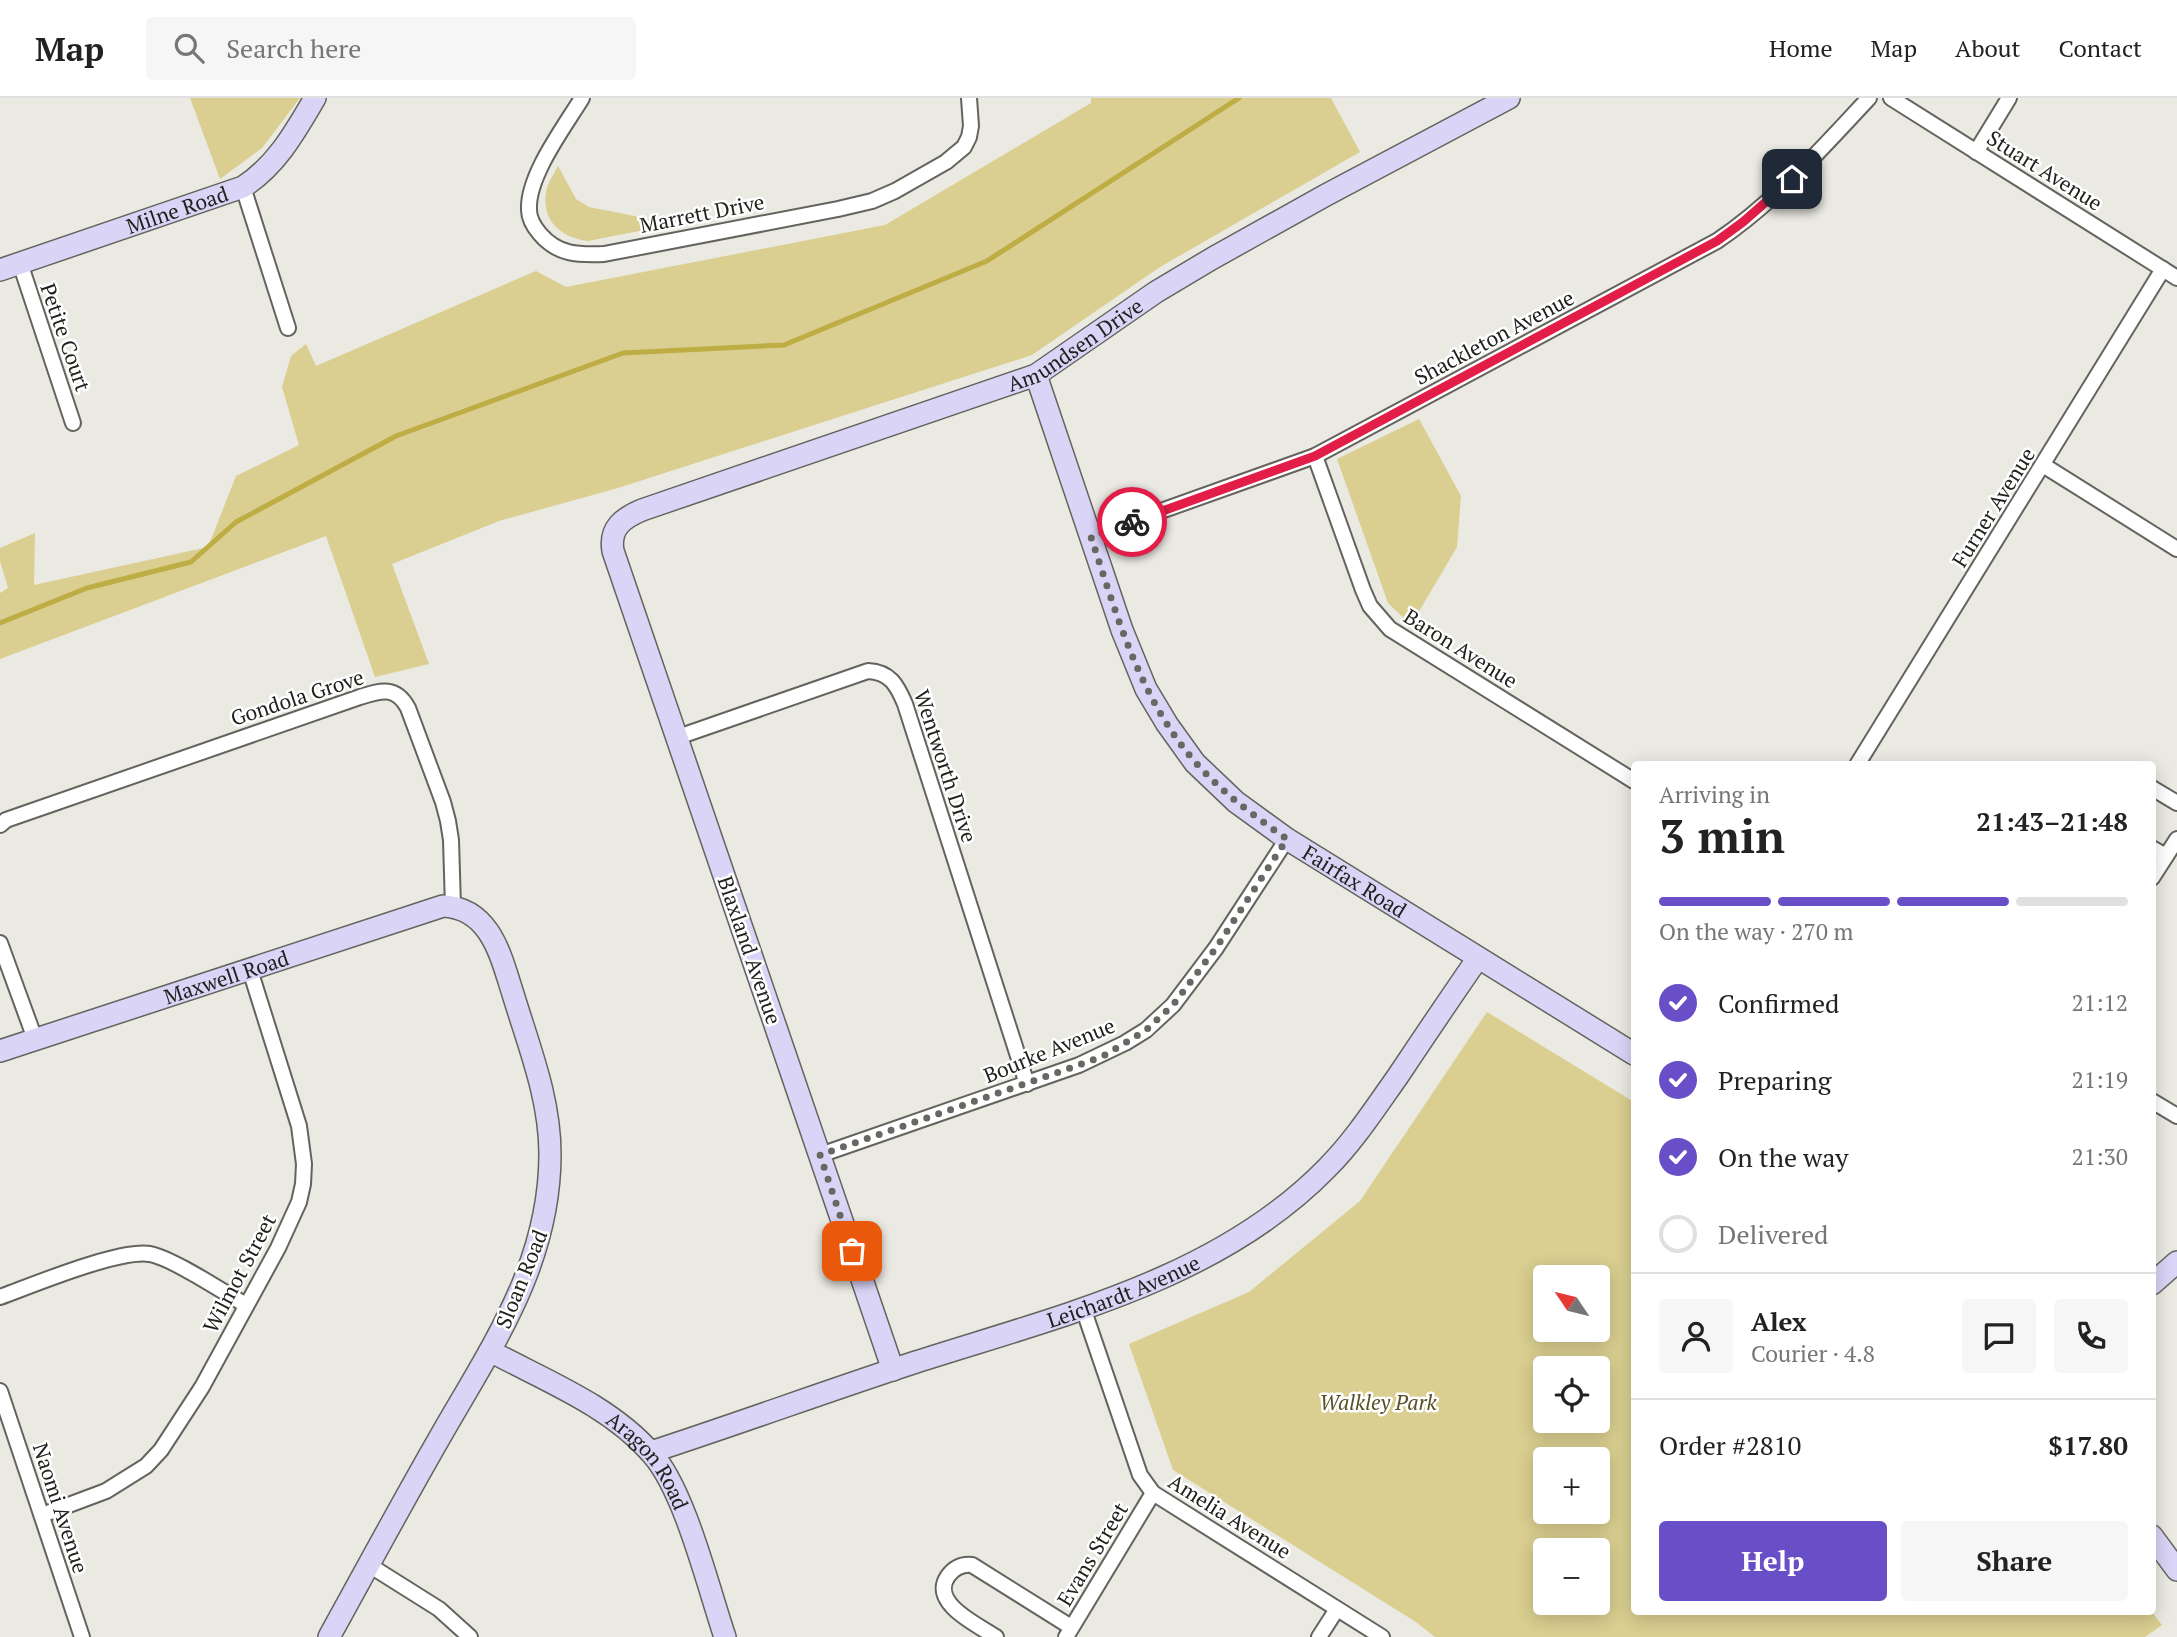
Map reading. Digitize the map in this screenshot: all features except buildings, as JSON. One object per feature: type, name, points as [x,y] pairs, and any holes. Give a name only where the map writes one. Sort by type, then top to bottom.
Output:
[{"type":"street","name":"Milne Road","points":[[10,267],[243,187],[265,172],[279,155],[315,98]]},
{"type":"street","name":"Marrett Drive","points":[[582,98],[534,182],[529,211],[533,225],[551,246],[570,254],[585,255],[604,254],[872,201],[904,187],[958,154],[969,137],[969,98]]},
{"type":"street","name":"Amundsen Drive","points":[[614,530],[624,519],[642,510],[1036,374],[1156,292],[1213,258],[1509,98]]},
{"type":"street","name":"Shackleton Avenue","points":[[1091,537],[1315,456],[1717,241],[1792,179],[1869,98]]},
{"type":"street","name":"Stuart Avenue","points":[[1891,98],[2177,278]]},
{"type":"street","points":[[1976,152],[2009,98]]},
{"type":"street","points":[[243,187],[288,328]]},
{"type":"street","name":"Petite Court","points":[[10,267],[73,423]]},
{"type":"street","name":"Furner Avenue","points":[[1859,761],[2163,269]]},
{"type":"street","name":"Fairfax Road","points":[[1036,374],[1131,654],[1146,689],[1195,762],[1252,815],[1287,839],[1631,1052]]},
{"type":"street","name":"Baron Avenue","points":[[1315,456],[1363,590],[1370,606],[1390,629],[1631,779]]},
{"type":"street","points":[[2043,465],[2177,549]]},
{"type":"street","name":"Blaxland Avenue","points":[[614,530],[613,551],[893,1370]]},
{"type":"street","name":"Wentworth Drive","points":[[678,737],[868,671],[878,672],[893,680],[905,704],[1027,1084]]},
{"type":"street","name":"Gondola Grove","points":[[0,825],[6,820],[360,697],[388,691],[402,697],[408,708],[443,802],[451,840],[453,907]]},
{"type":"street","points":[[2156,790],[2177,803]]},
{"type":"street","name":"Bourke Avenue","points":[[820,1155],[1103,1056],[1146,1030],[1167,1011],[1200,971],[1287,839]]},
{"type":"street","points":[[2156,872],[2177,839]]},
{"type":"street","points":[[2156,850],[2166,856]]},
{"type":"street","name":"Maxwell Road","points":[[0,1051],[405,918],[443,906],[453,907]]},
{"type":"street","name":"Sloan Road","points":[[329,1637],[490,1351],[527,1274],[544,1223],[549,1174],[548,1124],[539,1076],[496,944],[483,924],[453,907]]},
{"type":"street","points":[[0,943],[35,1039]]},
{"type":"street","name":"Leichardt Avenue","points":[[651,1452],[1083,1308],[1195,1264],[1237,1239],[1301,1192],[1328,1168],[1370,1117],[1478,958]]},
{"type":"street","name":"Wilmot Street","points":[[42,1515],[106,1491],[146,1466],[176,1430],[202,1387],[292,1220],[303,1184],[302,1142],[293,1104],[250,970]]},
{"type":"street","points":[[2156,1103],[2177,1116]]},
{"type":"street","points":[[0,1297],[110,1259],[140,1254],[161,1258],[246,1305]]},
{"type":"street","points":[[2156,1280],[2177,1262]]},
{"type":"street","name":"Amelia Avenue","points":[[1083,1308],[1140,1475],[1153,1493],[1382,1637]]},
{"type":"street","name":"Aragon Road","points":[[490,1351],[609,1417],[651,1452],[674,1490],[724,1637]]},
{"type":"street","name":"Naomi Avenue","points":[[0,1391],[82,1637]]},
{"type":"street","name":"Evans Street","points":[[1068,1632],[1153,1493]]},
{"type":"street","points":[[2156,1541],[2177,1570]]},
{"type":"street","points":[[996,1637],[947,1601],[943,1588],[955,1569],[966,1564],[978,1568],[1068,1632]]},
{"type":"street","points":[[369,1565],[439,1609],[470,1637]]},
{"type":"street","points":[[1319,1637],[1337,1609]]},
{"type":"green space","points":[[190,98],[300,98],[262,148],[220,179]]},
{"type":"green space","points":[[1091,98],[1331,98],[1360,152],[1160,267],[1032,355],[618,488],[499,521],[392,564],[429,664],[375,677],[326,536],[0,659],[0,593],[8,588],[0,561],[0,548],[35,533],[34,585],[208,547],[236,476],[299,445],[282,387],[291,356],[306,344],[316,366],[536,271],[566,287],[885,225],[1091,103]]},
{"type":"green space","points":[[558,166],[576,199],[589,207],[675,224],[588,241],[570,236],[555,226],[545,202],[549,182]]},
{"type":"green space","points":[[1419,419],[1461,496],[1457,547],[1411,625],[1388,603],[1337,459]]},
{"type":"green space","name":"Walkley Park","points":[[1487,1012],[1631,1100],[1631,1615],[2154,1615],[2162,1625],[2145,1637],[1435,1637],[1416,1622],[1173,1470],[1129,1344],[1249,1292],[1360,1201]]},
{"type":"waterway","points":[[0,623],[87,588],[191,562],[236,522],[396,436],[623,353],[784,345],[987,261],[1239,98]]},
{"type":"way so far","points":[[852,1251],[820,1155],[1103,1056],[1146,1030],[1187,989],[1287,839],[1236,802],[1195,762],[1146,689],[1122,630],[1091,537],[1132,522]]},
{"type":"route","points":[[1132,522],[1315,456],[1717,241],[1769,201],[1792,179]]}]
